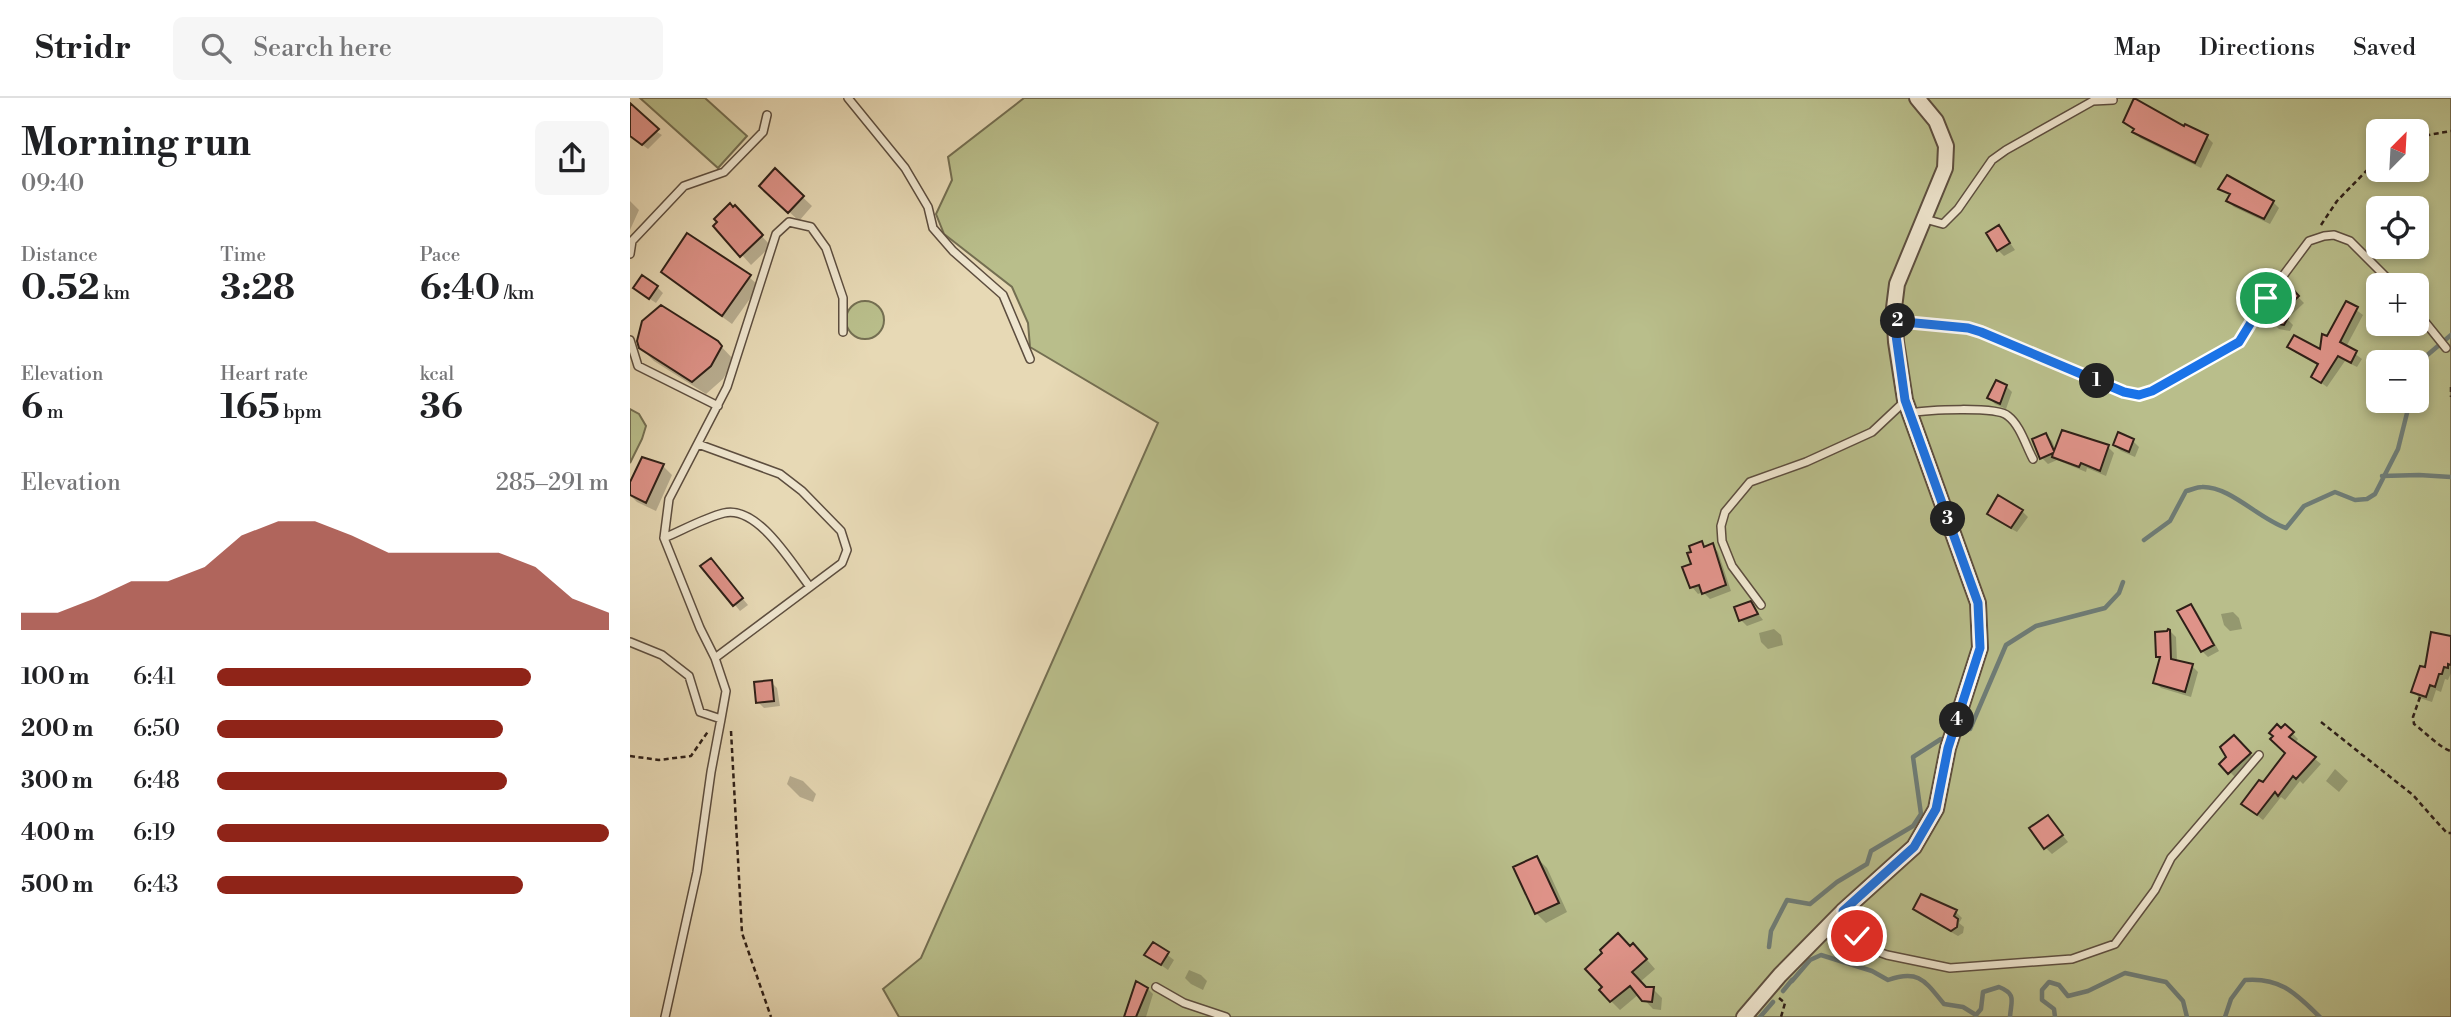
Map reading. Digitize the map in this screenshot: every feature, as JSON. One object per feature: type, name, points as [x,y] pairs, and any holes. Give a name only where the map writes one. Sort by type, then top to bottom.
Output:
[{"type":"street","points":[[1744,1017],[1843,911],[1914,847],[1936,809],[1948,748],[1980,648],[1978,603],[1908,406],[1894,321],[1897,284],[1945,168],[1946,146],[1936,121],[1917,98]]},
{"type":"lane","points":[[848,98],[905,168],[928,207],[933,228],[953,251],[1003,295],[1030,359]]},
{"type":"lane","points":[[1924,219],[1943,224],[1958,209],[1992,160],[2006,149],[2094,101],[2113,100]]},
{"type":"lane","points":[[630,254],[632,241],[684,186],[724,172],[763,132],[767,114]]},
{"type":"lane","points":[[665,1017],[697,872],[726,691],[715,658],[664,538],[669,499],[727,387],[776,234],[789,222],[811,228],[827,248],[843,298],[843,332]]},
{"type":"lane","points":[[1894,321],[1968,328],[2124,392],[2146,394],[2239,342],[2259,308],[2309,241],[2334,235],[2350,241],[2382,273]]},
{"type":"lane","points":[[2429,328],[2446,348]]},
{"type":"lane","points":[[630,340],[638,366],[718,406]]},
{"type":"lane","points":[[1761,605],[1732,566],[1722,541],[1721,526],[1725,512],[1750,482],[1805,462],[1872,432],[1908,406],[2004,413],[2014,422],[2033,459]]},
{"type":"lane","points":[[698,444],[780,474],[803,491],[841,531],[847,550],[842,563],[715,658]]},
{"type":"lane","points":[[664,538],[725,513],[738,513],[756,520],[810,587]]},
{"type":"lane","points":[[630,642],[662,655],[689,676],[700,712],[721,719]]},
{"type":"lane","points":[[1823,932],[1834,937],[1855,939],[1886,955],[1950,968],[2072,959],[2115,944],[2155,890],[2171,858],[2259,755]]},
{"type":"lane","points":[[1843,911],[1853,920],[1857,930],[1855,939]]},
{"type":"lane","points":[[1156,987],[1184,1003],[1226,1017]]},
{"type":"path","points":[[2429,135],[2451,131]]},
{"type":"path","points":[[2309,241],[2337,201],[2366,171]]},
{"type":"path","points":[[2451,387],[2451,397]]},
{"type":"path","points":[[2420,697],[2413,717],[2414,724],[2429,734],[2443,749],[2451,751]]},
{"type":"path","points":[[630,756],[659,760],[691,756],[707,732],[721,719],[730,723],[742,933],[771,1017]]},
{"type":"path","points":[[2321,722],[2413,795],[2447,833],[2451,834]]},
{"type":"path","points":[[1769,989],[1785,1003],[1781,1017]]},
{"type":"green space","points":[[640,98],[705,98],[747,136],[718,168]]},
{"type":"green space","points":[[1024,98],[2451,98],[2451,1017],[899,1017],[883,989],[921,958],[1158,423],[1030,347],[1028,323],[1012,287],[944,234],[936,214],[952,180],[948,157]]},
{"type":"green space","points":[[865,301],[879,306],[884,320],[879,334],[865,339],[851,334],[846,320],[851,306]]},
{"type":"green space","points":[[630,409],[639,414],[646,426],[630,463]]},
{"type":"building","points":[[2134,98],[2184,126],[2185,124],[2208,135],[2195,163],[2132,132],[2134,129],[2123,122]]},
{"type":"building","points":[[630,103],[659,129],[642,145],[630,136]]},
{"type":"building","points":[[775,168],[804,196],[788,213],[759,186]]},
{"type":"building","points":[[2227,175],[2274,201],[2264,219],[2226,201],[2230,194],[2218,189]]},
{"type":"building","points":[[730,203],[763,235],[740,257],[713,226],[717,222],[714,219]]},
{"type":"building","points":[[1999,225],[2010,243],[1997,251],[1986,233]]},
{"type":"building","points":[[687,233],[751,275],[722,316],[661,272]]},
{"type":"building","points":[[642,275],[658,286],[649,299],[633,288]]},
{"type":"building","points":[[2288,284],[2299,296],[2281,313],[2288,318],[2284,325],[2271,323],[2276,316],[2265,310]]},
{"type":"building","points":[[2346,301],[2358,307],[2340,342],[2357,351],[2351,363],[2338,356],[2321,383],[2311,377],[2318,364],[2287,347],[2294,335],[2320,349],[2322,334],[2327,336]]},
{"type":"building","points":[[661,305],[722,346],[711,366],[692,382],[639,348],[637,341],[642,321]]},
{"type":"building","points":[[1996,380],[2007,385],[2000,404],[1987,398]]},
{"type":"building","points":[[2062,430],[2109,445],[2100,471],[2081,463],[2079,467],[2052,457],[2053,453],[2040,459],[2032,439],[2046,433],[2054,451]]},
{"type":"building","points":[[2118,432],[2134,439],[2129,452],[2113,445]]},
{"type":"building","points":[[642,457],[664,464],[646,503],[630,495],[630,482]]},
{"type":"building","points":[[1998,495],[2023,510],[2011,528],[1987,514]]},
{"type":"building","points":[[1702,541],[1704,547],[1713,543],[1726,585],[1702,594],[1699,585],[1690,588],[1682,567],[1691,564],[1687,553],[1691,552],[1689,546]]},
{"type":"building","points":[[711,558],[743,598],[733,606],[700,566]]},
{"type":"building","points":[[1751,601],[1758,614],[1739,621],[1734,607]]},
{"type":"building","points":[[2191,604],[2214,645],[2201,652],[2177,611]]},
{"type":"building","points":[[2168,629],[2171,659],[2193,664],[2185,692],[2153,683],[2160,657],[2156,657],[2155,632]]},
{"type":"building","points":[[2431,632],[2451,636],[2451,665],[2444,667],[2435,687],[2430,685],[2426,697],[2411,692],[2420,666],[2425,667]]},
{"type":"building","points":[[772,680],[774,701],[756,703],[754,682]]},
{"type":"building","points":[[2277,724],[2281,728],[2285,724],[2294,732],[2289,737],[2316,757],[2296,779],[2293,776],[2278,796],[2275,792],[2257,815],[2241,804],[2259,780],[2263,782],[2285,753],[2270,739],[2273,736],[2269,733]]},
{"type":"building","points":[[2234,735],[2251,753],[2228,774],[2219,764],[2226,757],[2220,747]]},
{"type":"building","points":[[2048,815],[2063,835],[2044,849],[2029,828]]},
{"type":"building","points":[[1537,856],[1559,903],[1535,914],[1513,867]]},
{"type":"building","points":[[1921,894],[1957,910],[1954,916],[1958,919],[1957,927],[1951,931],[1913,909]]},
{"type":"building","points":[[1618,933],[1630,946],[1633,943],[1647,959],[1632,972],[1646,987],[1654,987],[1652,1002],[1642,1001],[1630,986],[1610,1002],[1599,990],[1602,987],[1585,969]]},
{"type":"building","points":[[1153,942],[1169,952],[1161,965],[1144,955]]},
{"type":"building","points":[[1136,981],[1148,988],[1136,1017],[1124,1017]]},
{"type":"waterway","points":[[2429,354],[2451,335]]},
{"type":"waterway","points":[[2144,540],[2170,521],[2186,491],[2198,487],[2213,488],[2234,497],[2265,518],[2286,528],[2304,506],[2335,492],[2355,500],[2367,499],[2375,494],[2398,449],[2407,413]]},
{"type":"waterway","points":[[2382,476],[2451,477]]},
{"type":"waterway","points":[[1970,729],[2006,645],[2036,626],[2105,608],[2119,593],[2123,582]]},
{"type":"waterway","points":[[1769,947],[1771,931],[1787,900],[1810,904],[1837,882],[1867,864],[1871,851],[1913,826],[1921,814],[1913,757],[1941,739]]},
{"type":"waterway","points":[[1792,981],[1810,960],[1821,955],[1872,971],[1888,980],[1907,976],[1920,979],[1944,1004],[1963,1007],[1976,1015],[1981,1009],[1983,992],[1999,987],[2011,995],[2010,1017]]},
{"type":"waterway","points":[[2055,1017],[2054,1009],[2042,1000],[2042,990],[2049,982],[2059,985],[2068,996],[2088,991],[2125,973],[2166,982],[2183,1001],[2187,1017]]},
{"type":"waterway","points":[[1783,991],[1792,980]]},
{"type":"waterway","points":[[2225,1017],[2231,999],[2245,980],[2278,984],[2320,1017]]},
{"type":"waterway","points":[[1760,1017],[1773,1002]]},
{"type":"route","points":[[1857,936],[1853,920],[1843,911],[1914,847],[1936,809],[1948,748],[1980,648],[1978,603],[1905,400],[1894,321],[1968,328],[2124,392],[2139,395],[2152,391],[2239,342],[2266,298]]}]
